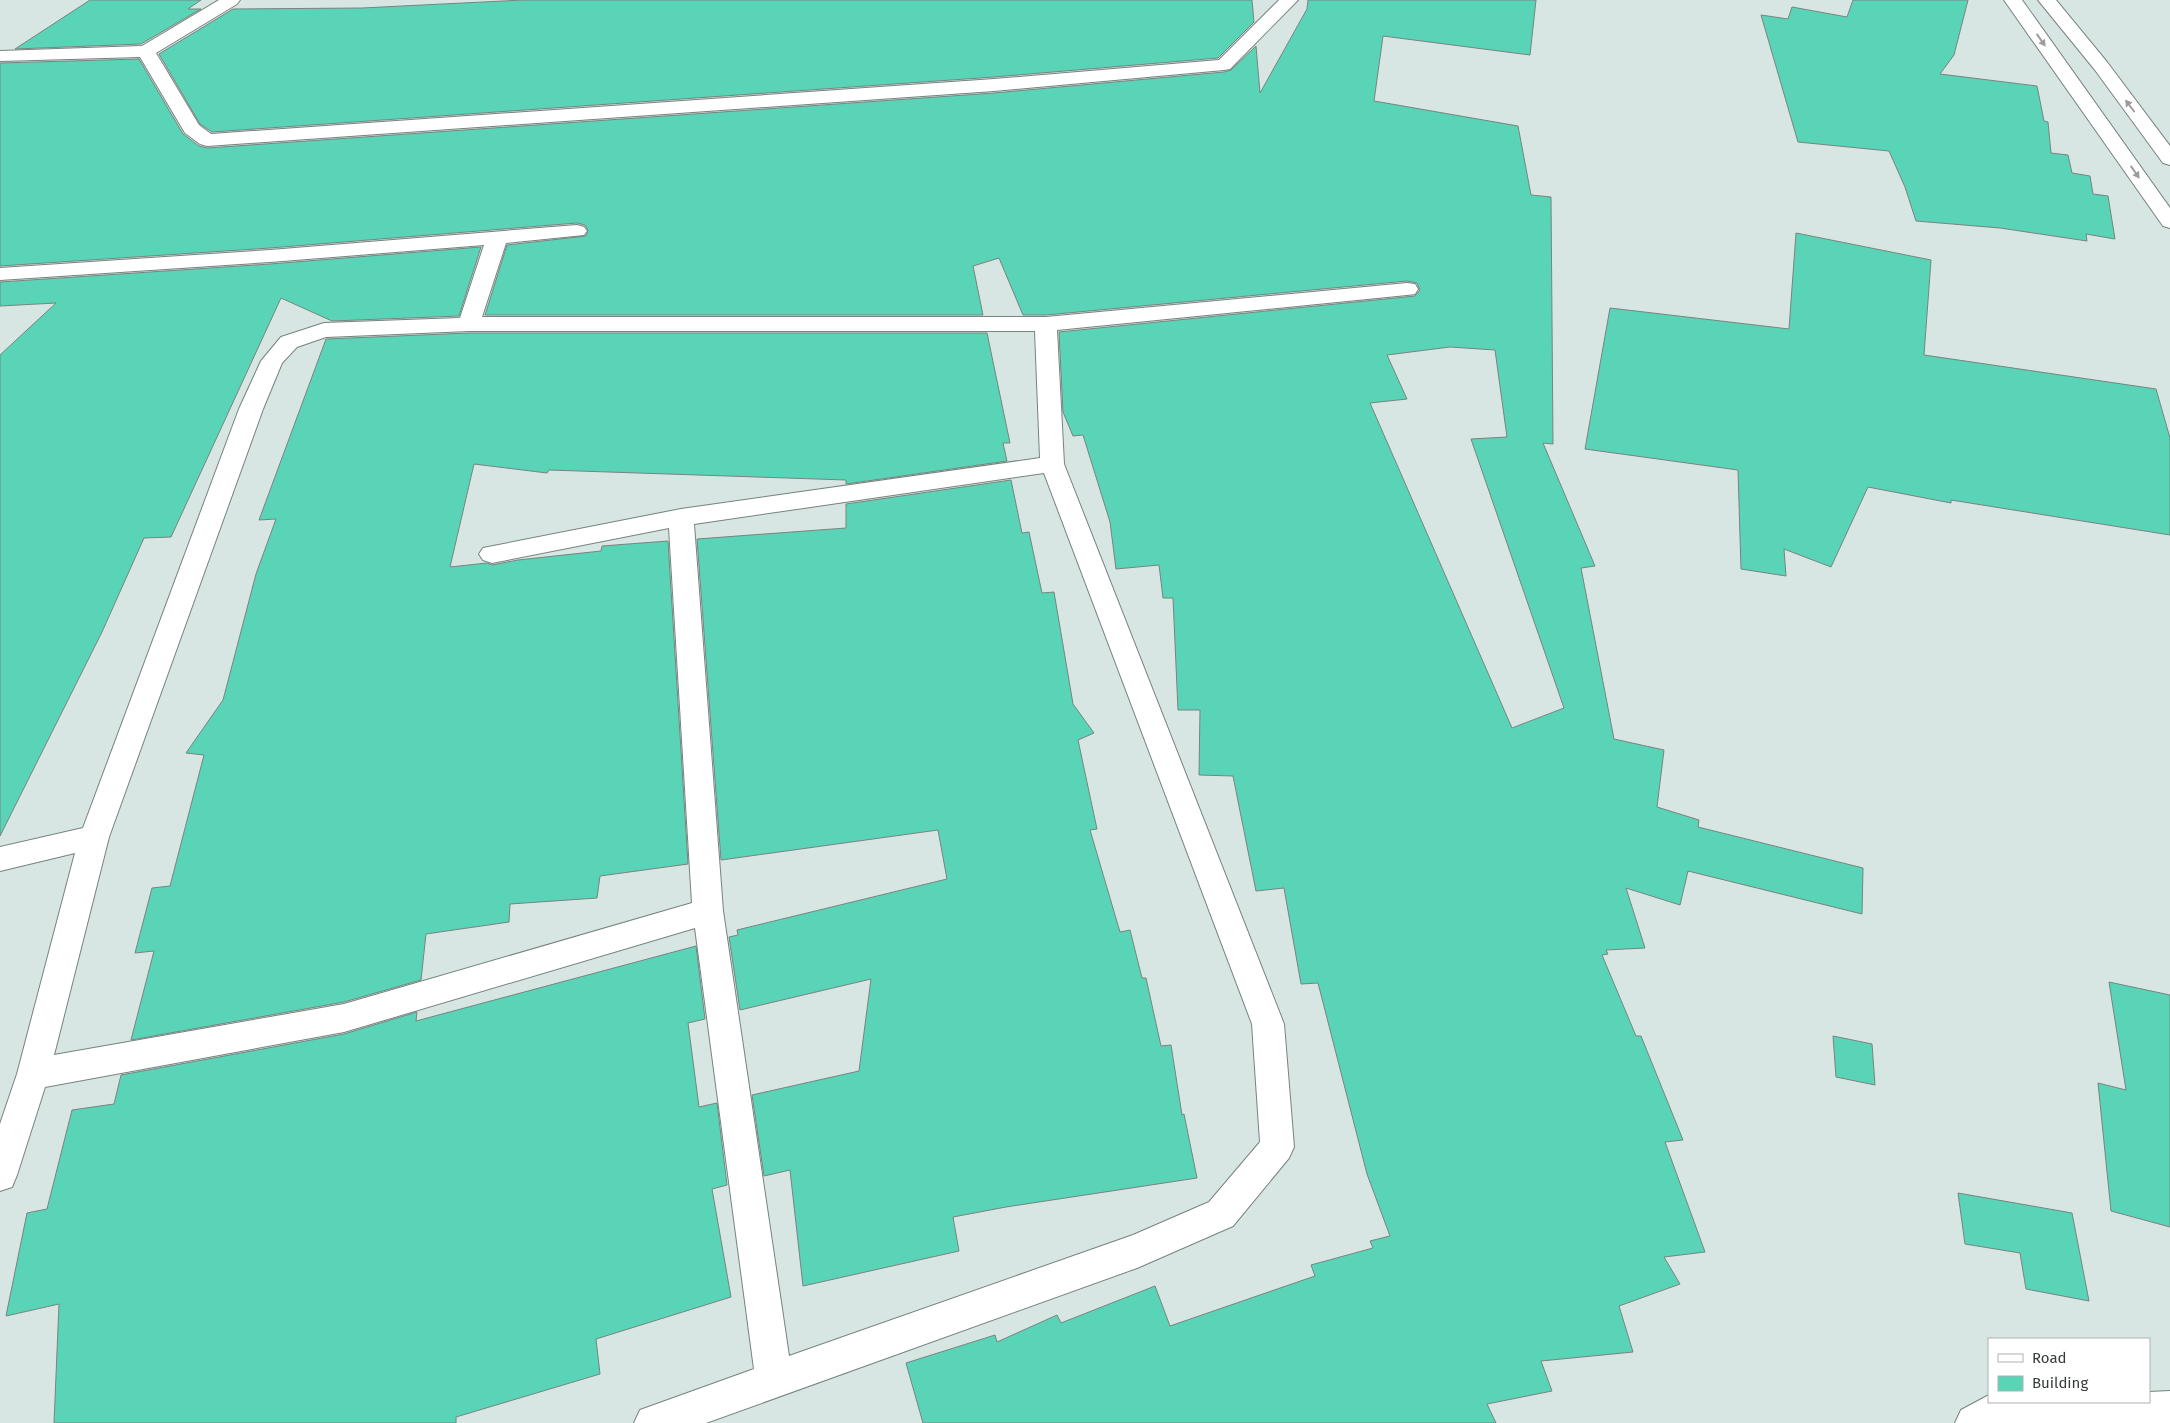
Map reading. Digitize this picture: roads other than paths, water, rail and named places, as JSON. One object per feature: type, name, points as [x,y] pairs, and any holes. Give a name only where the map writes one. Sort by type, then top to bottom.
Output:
[{"type":"street","points":[[0,56],[146,51],[231,0]]},
{"type":"street","points":[[146,51],[192,129],[207,140],[994,85],[1224,66],[1289,0]]},
{"type":"street","points":[[2013,0],[2170,222]]},
{"type":"street","points":[[2047,0],[2100,66],[2170,159]]},
{"type":"street","points":[[0,274],[270,256],[577,231]]},
{"type":"street","points":[[468,324],[497,238]]},
{"type":"street","points":[[0,1175],[34,1074],[94,837],[251,409],[272,361],[289,342],[324,330],[468,324],[1046,324],[1407,289]]},
{"type":"street","points":[[653,1423],[1137,1251],[1221,1214],[1277,1147],[1268,1024],[1052,464],[1046,324]]},
{"type":"street","points":[[492,554],[681,517],[1052,464]]},
{"type":"street","points":[[681,517],[708,912],[774,1380]]},
{"type":"street","points":[[0,859],[94,837]]},
{"type":"street","points":[[34,1074],[344,1018],[708,912]]},
{"type":"street","points":[[1974,1423],[1992,1413],[2170,1410]]}]
